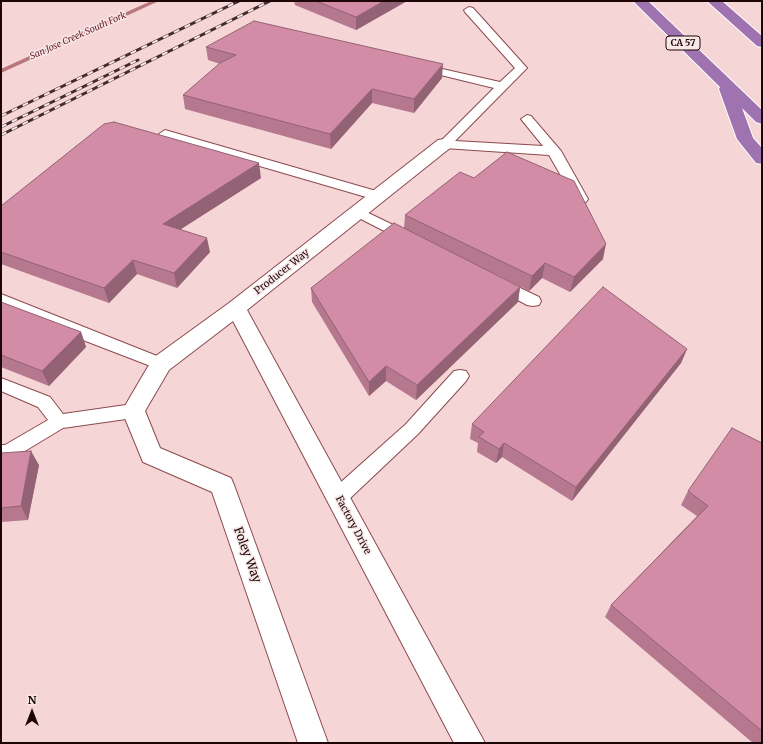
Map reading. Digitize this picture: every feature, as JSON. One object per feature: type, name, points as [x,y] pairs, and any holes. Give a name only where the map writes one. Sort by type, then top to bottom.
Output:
[{"type":"highway","name":"CA 57","points":[[640,1],[762,119]]},
{"type":"highway","points":[[714,1],[762,43]]},
{"type":"highway","points":[[726,84],[745,139],[762,159]]},
{"type":"street","name":"Producer Way","points":[[133,411],[161,364],[236,308],[444,144]]},
{"type":"street","name":"Factory Drive","points":[[236,308],[470,743]]},
{"type":"street","name":"Foley Way","points":[[133,411],[151,455],[222,485],[314,743]]},
{"type":"lane","points":[[444,144],[521,68],[469,10]]},
{"type":"lane","points":[[409,65],[504,86]]},
{"type":"lane","points":[[527,119],[554,151],[587,209]]},
{"type":"lane","points":[[165,134],[378,196]]},
{"type":"lane","points":[[444,144],[554,151]]},
{"type":"lane","points":[[358,212],[421,244]]},
{"type":"lane","points":[[484,276],[533,301]]},
{"type":"lane","points":[[1,299],[76,331],[161,364]]},
{"type":"lane","points":[[338,497],[412,429],[460,376]]},
{"type":"lane","points":[[1,384],[44,402],[59,422]]},
{"type":"lane","points":[[1,452],[8,452],[59,422],[133,411]]},
{"type":"building","points":[[316,1],[384,1],[356,17]]},
{"type":"building","points":[[254,21],[443,64],[414,99],[372,89],[330,134],[183,95],[220,63],[236,55],[206,47]]},
{"type":"building","points":[[114,122],[259,163],[163,224],[207,238],[174,273],[133,260],[104,288],[1,252],[1,206],[104,124]]},
{"type":"building","points":[[507,152],[574,181],[606,244],[574,277],[545,263],[532,276],[405,215],[460,172],[474,178]]},
{"type":"building","points":[[394,223],[520,287],[417,385],[386,366],[369,382],[311,288]]},
{"type":"building","points":[[603,287],[687,349],[576,487],[504,443],[499,449],[479,437],[484,432],[472,424]]},
{"type":"building","points":[[1,302],[81,332],[42,371],[1,355]]},
{"type":"building","points":[[732,428],[762,443],[762,731],[611,605],[708,506],[688,491]]},
{"type":"building","points":[[31,451],[21,506],[1,508],[1,453]]},
{"type":"waterway","name":"San Jose Creek South Fork","points":[[1,71],[156,1]]},
{"type":"railway","points":[[1,116],[239,1]]},
{"type":"railway","points":[[1,135],[270,1]]},
{"type":"railway","points":[[1,127],[138,60]]}]
